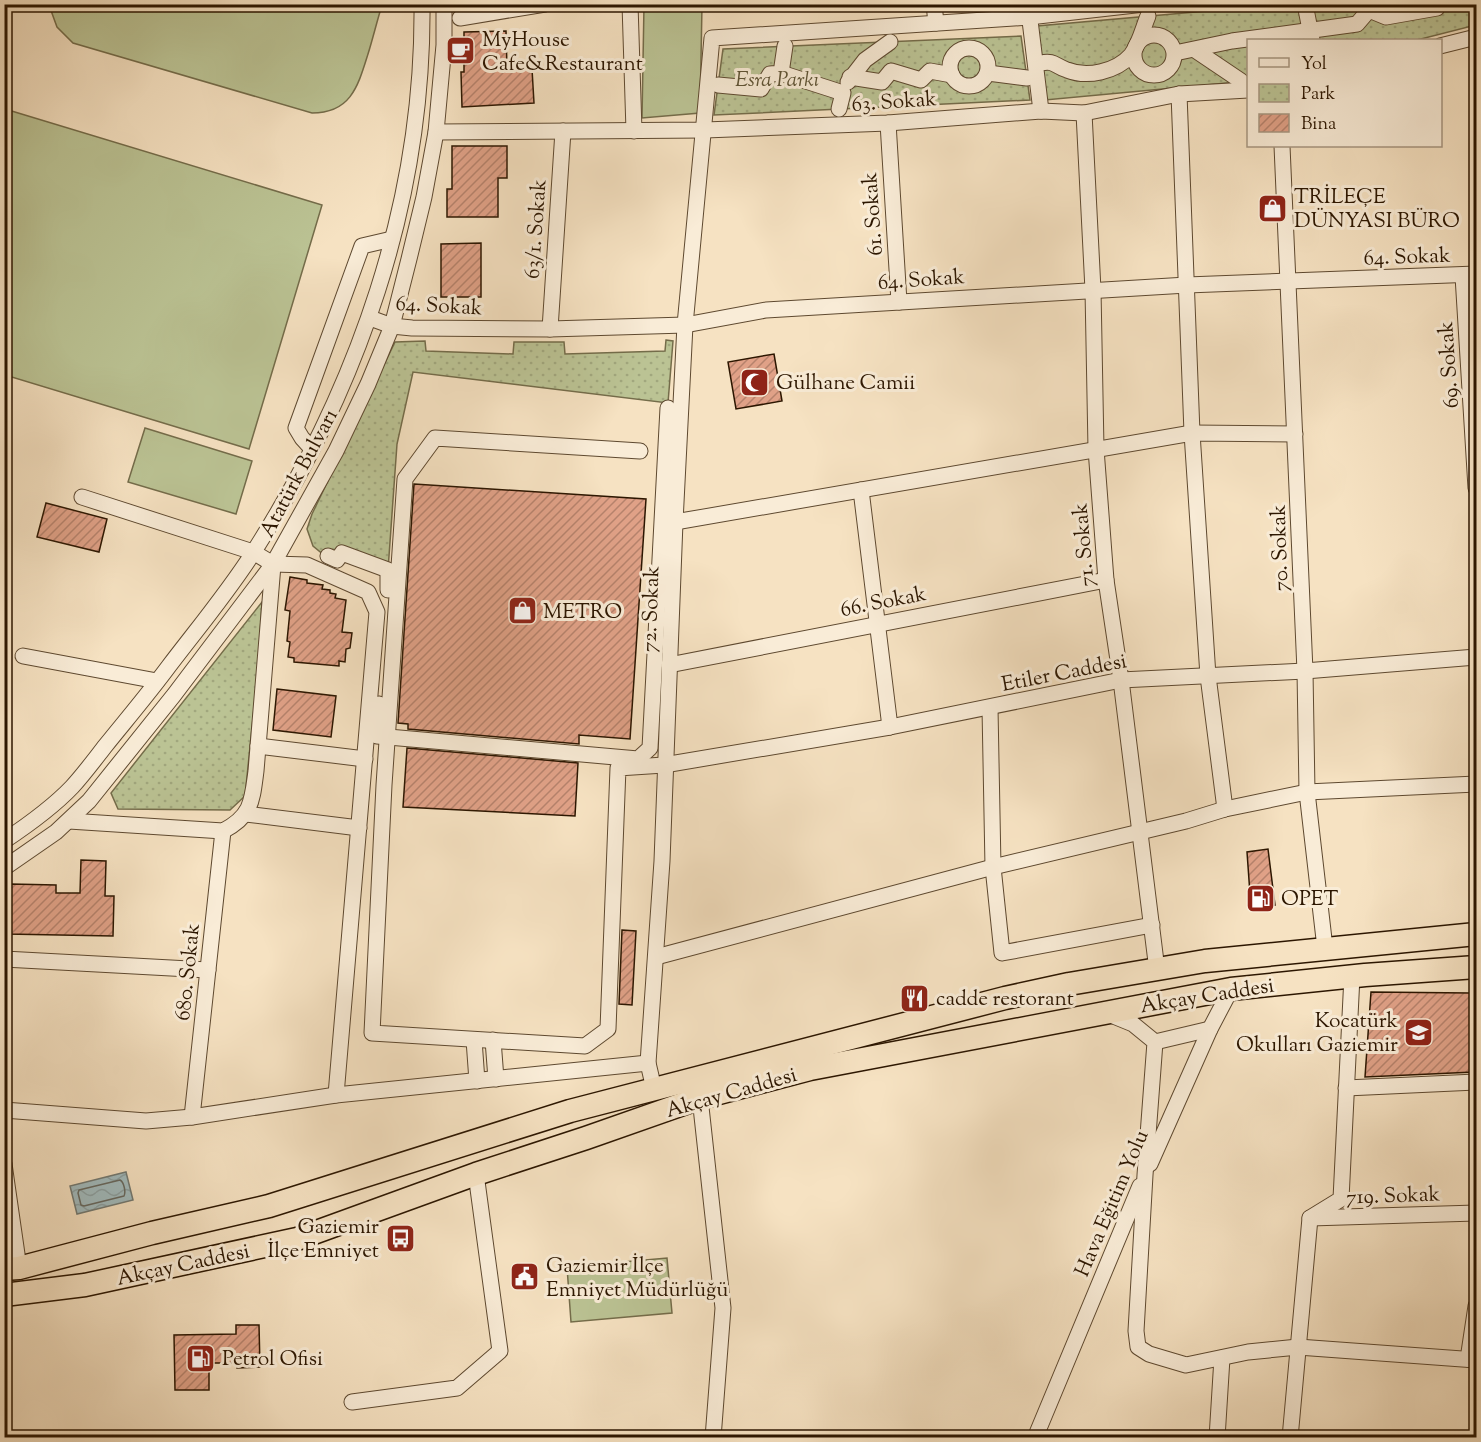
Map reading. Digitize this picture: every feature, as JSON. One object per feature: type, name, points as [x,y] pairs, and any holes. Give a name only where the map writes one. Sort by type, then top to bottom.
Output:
[{"type":"highway","name":"Akçay Caddesi","points":[[12,1268],[269,1206],[471,1144],[521,1126],[1005,998],[1069,984],[1205,962],[1476,934]]},
{"type":"highway","name":"Akçay Caddesi","points":[[4,1295],[85,1285],[297,1239],[476,1174],[700,1098],[810,1069],[1231,989],[1352,976],[1476,967]]},
{"type":"street","name":"Atatürk Bulvarı","points":[[4,842],[42,815],[72,787],[157,681],[233,582],[253,552],[312,449],[370,318],[392,239],[413,141],[422,76],[422,4]]},
{"type":"street","name":"Atatürk Bulvarı","points":[[4,868],[69,821],[89,801],[174,695],[273,564],[336,451],[368,384],[392,326],[424,197],[436,132],[444,45],[444,4]]},
{"type":"street","points":[[460,18],[545,4]]},
{"type":"street","points":[[630,4],[634,131]]},
{"type":"street","points":[[934,4],[936,23]]},
{"type":"street","points":[[1305,4],[1311,36]]},
{"type":"street","points":[[1264,39],[1311,36],[1357,24],[1369,10],[1386,17],[1437,8],[1437,4]]},
{"type":"street","points":[[705,130],[712,38],[936,23],[1028,11],[1146,10],[1135,49],[1134,56],[1139,68],[1150,75],[1164,73],[1173,63],[1175,53],[1166,38],[1154,34],[1142,38],[1135,49],[1130,57],[1109,70],[1089,75],[1067,71],[1050,61],[1041,63]]},
{"type":"street","points":[[1028,11],[1041,111]]},
{"type":"street","points":[[1442,46],[1476,37]]},
{"type":"street","points":[[1175,53],[1247,40]]},
{"type":"street","points":[[839,109],[850,77],[865,60],[890,42]]},
{"type":"street","points":[[781,73],[785,46]]},
{"type":"street","points":[[975,48],[985,55],[989,67],[988,73],[980,84],[967,87],[955,81],[952,75],[950,62],[953,56],[963,49],[975,48]]},
{"type":"street","points":[[1195,51],[1245,86]]},
{"type":"street","points":[[850,77],[882,82],[891,71],[921,80],[930,71],[952,75]]},
{"type":"street","points":[[718,85],[761,89],[770,74],[781,73],[843,93]]},
{"type":"street","points":[[988,73],[1027,78]]},
{"type":"street","name":"63. Sokak","points":[[436,132],[705,130],[888,123],[1041,111],[1084,113],[1179,94],[1245,86]]},
{"type":"street","points":[[1179,94],[1192,433],[1208,676],[1225,809]]},
{"type":"street","name":"71. Sokak","points":[[1084,113],[1093,290],[1096,449],[1106,580],[1121,680],[1157,970]]},
{"type":"street","name":"61. Sokak","points":[[888,123],[899,302]]},
{"type":"street","name":"72. Sokak","points":[[654,1089],[648,1063],[662,861],[664,765],[685,325],[705,130]]},
{"type":"street","name":"63/1. Sokak","points":[[550,329],[563,131]]},
{"type":"street","name":"70. Sokak","points":[[1282,147],[1305,671],[1307,792],[1326,948]]},
{"type":"street","points":[[312,449],[296,428],[362,246],[392,239]]},
{"type":"street","name":"64. Sokak","points":[[370,318],[392,326],[550,329],[685,325],[766,310],[1187,285],[1470,275]]},
{"type":"street","name":"69. Sokak","points":[[1470,275],[1476,488]]},
{"type":"street","points":[[328,556],[337,560],[342,553],[388,570],[377,736],[639,759],[650,748],[668,408]]},
{"type":"street","points":[[675,522],[1192,433],[1295,434]]},
{"type":"street","points":[[496,1079],[493,1041],[372,1033],[387,737],[405,479],[435,438],[640,451]]},
{"type":"street","points":[[861,490],[890,728]]},
{"type":"street","points":[[82,497],[253,552],[273,564],[308,565],[368,592],[377,612],[336,1095]]},
{"type":"street","points":[[69,821],[223,831],[236,825],[246,814],[252,800],[258,746],[273,564]]},
{"type":"street","name":"66. Sokak","points":[[669,665],[1106,580]]},
{"type":"street","points":[[23,656],[157,681]]},
{"type":"street","name":"Etiler Caddesi","points":[[493,1041],[585,1046],[608,1029],[618,768],[664,765],[890,728],[1121,680],[1305,671],[1476,657]]},
{"type":"street","points":[[990,708],[993,867],[1002,953],[1152,925]]},
{"type":"street","points":[[258,746],[365,759]]},
{"type":"street","points":[[656,957],[993,867],[1186,821],[1225,809],[1307,792],[1476,784]]},
{"type":"street","points":[[246,814],[359,828]]},
{"type":"street","name":"680. Sokak","points":[[192,1117],[223,831]]},
{"type":"street","points":[[4,959],[208,970]]},
{"type":"street","points":[[1290,1437],[1310,1218],[1341,1199],[1352,976]]},
{"type":"street","name":"Hava Eğitim Yolu","points":[[1035,1437],[1144,1175],[1210,1029],[1231,989]]},
{"type":"street","points":[[1104,1012],[1133,1023],[1155,1042]]},
{"type":"street","points":[[1155,1042],[1210,1029]]},
{"type":"street","points":[[474,1040],[477,1081]]},
{"type":"street","points":[[1155,1042],[1144,1175],[1136,1331],[1138,1347],[1149,1354],[1186,1365],[1248,1352],[1298,1347],[1472,1359],[1476,1306]]},
{"type":"street","points":[[4,1110],[146,1121],[192,1117],[336,1095],[648,1063]]},
{"type":"street","points":[[1346,1088],[1476,1082]]},
{"type":"street","points":[[700,1098],[723,1308],[713,1437]]},
{"type":"street","points":[[4,1164],[12,1268]]},
{"type":"street","points":[[352,1402],[457,1388],[500,1351],[476,1174]]},
{"type":"street","name":"719. Sokak","points":[[1310,1218],[1476,1213]]},
{"type":"street","points":[[1217,1437],[1222,1358]]},
{"type":"green space","points":[[49,4],[382,5],[364,66],[351,96],[336,108],[312,113],[73,43],[57,27]]},
{"type":"green space","points":[[644,5],[702,5],[700,113],[642,118]]},
{"type":"green space","points":[[1275,5],[1476,5],[1476,25],[1421,39],[1247,39],[1247,81],[1045,100],[1037,26]]},
{"type":"green space","name":"Esra Parkı","points":[[1021,36],[1030,100],[714,115],[723,49]]},
{"type":"green space","points":[[5,109],[322,205],[249,449],[5,375]]},
{"type":"green space","points":[[666,340],[673,341],[668,403],[413,372],[397,444],[388,570],[324,555],[313,546],[307,529],[312,514],[395,342],[425,341],[426,351],[513,354],[514,342],[564,342],[565,354],[665,351]]},
{"type":"green space","points":[[145,428],[252,461],[236,514],[128,482]]},
{"type":"green space","points":[[262,602],[258,669],[245,796],[230,810],[118,809],[111,793]]},
{"type":"green space","points":[[667,1258],[672,1313],[571,1322],[567,1267]]},
{"type":"water","points":[[126,1172],[133,1200],[77,1214],[70,1186]]},
{"type":"building","points":[[506,31],[507,70],[532,69],[534,103],[462,107],[461,72],[464,72],[464,32]]},
{"type":"building","points":[[452,146],[507,146],[507,178],[498,178],[498,217],[447,217],[447,189],[452,189]]},
{"type":"building","points":[[481,243],[481,297],[441,297],[441,244]]},
{"type":"building","name":"Gülhane Camii","points":[[774,354],[782,401],[736,409],[728,362]]},
{"type":"building","name":"METRO","points":[[414,484],[646,499],[630,739],[579,735],[579,744],[408,729],[408,724],[398,723]]},
{"type":"building","points":[[46,503],[107,519],[99,552],[37,537]]},
{"type":"building","points":[[290,577],[307,580],[307,583],[323,585],[322,589],[336,594],[335,598],[346,600],[342,632],[352,633],[350,648],[346,649],[345,662],[339,661],[339,666],[294,662],[294,658],[288,657],[290,611],[285,610]]},
{"type":"building","points":[[277,689],[336,696],[331,737],[273,730]]},
{"type":"building","points":[[407,748],[578,763],[575,816],[403,807]]},
{"type":"building","points":[[1268,849],[1275,905],[1251,908],[1247,852]]},
{"type":"building","points":[[81,860],[106,861],[105,896],[114,896],[113,936],[6,934],[4,892],[7,892],[7,887],[11,888],[11,884],[56,885],[56,893],[80,893]]},
{"type":"building","points":[[622,930],[636,931],[632,1005],[619,1004]]},
{"type":"building","name":"Kocatürk Okulları Gaziemir","points":[[1371,992],[1470,993],[1474,1072],[1365,1077]]},
{"type":"building","points":[[236,1325],[259,1325],[260,1367],[237,1368],[237,1363],[209,1363],[209,1390],[175,1390],[174,1335],[236,1334]]},
{"type":"place","name":"MyHouse Cafe&Restaurant","points":[[461,51]]},
{"type":"place","name":"TRİLEÇE DÜNYASI BÜRO","points":[[1273,208]]},
{"type":"place","name":"Gülhane Camii","points":[[755,382]]},
{"type":"place","name":"METRO","points":[[522,611]]},
{"type":"place","name":"OPET","points":[[1260,898]]},
{"type":"place","name":"cadde restorant","points":[[915,998]]},
{"type":"place","name":"Kocatürk Okulları Gaziemir","points":[[1419,1032]]},
{"type":"place","name":"Gaziemir İlçe Emniyet","points":[[400,1238]]},
{"type":"place","name":"Gaziemir İlçe Emniyet Müdürlüğü","points":[[525,1277]]},
{"type":"place","name":"Petrol Ofisi","points":[[201,1358]]}]
